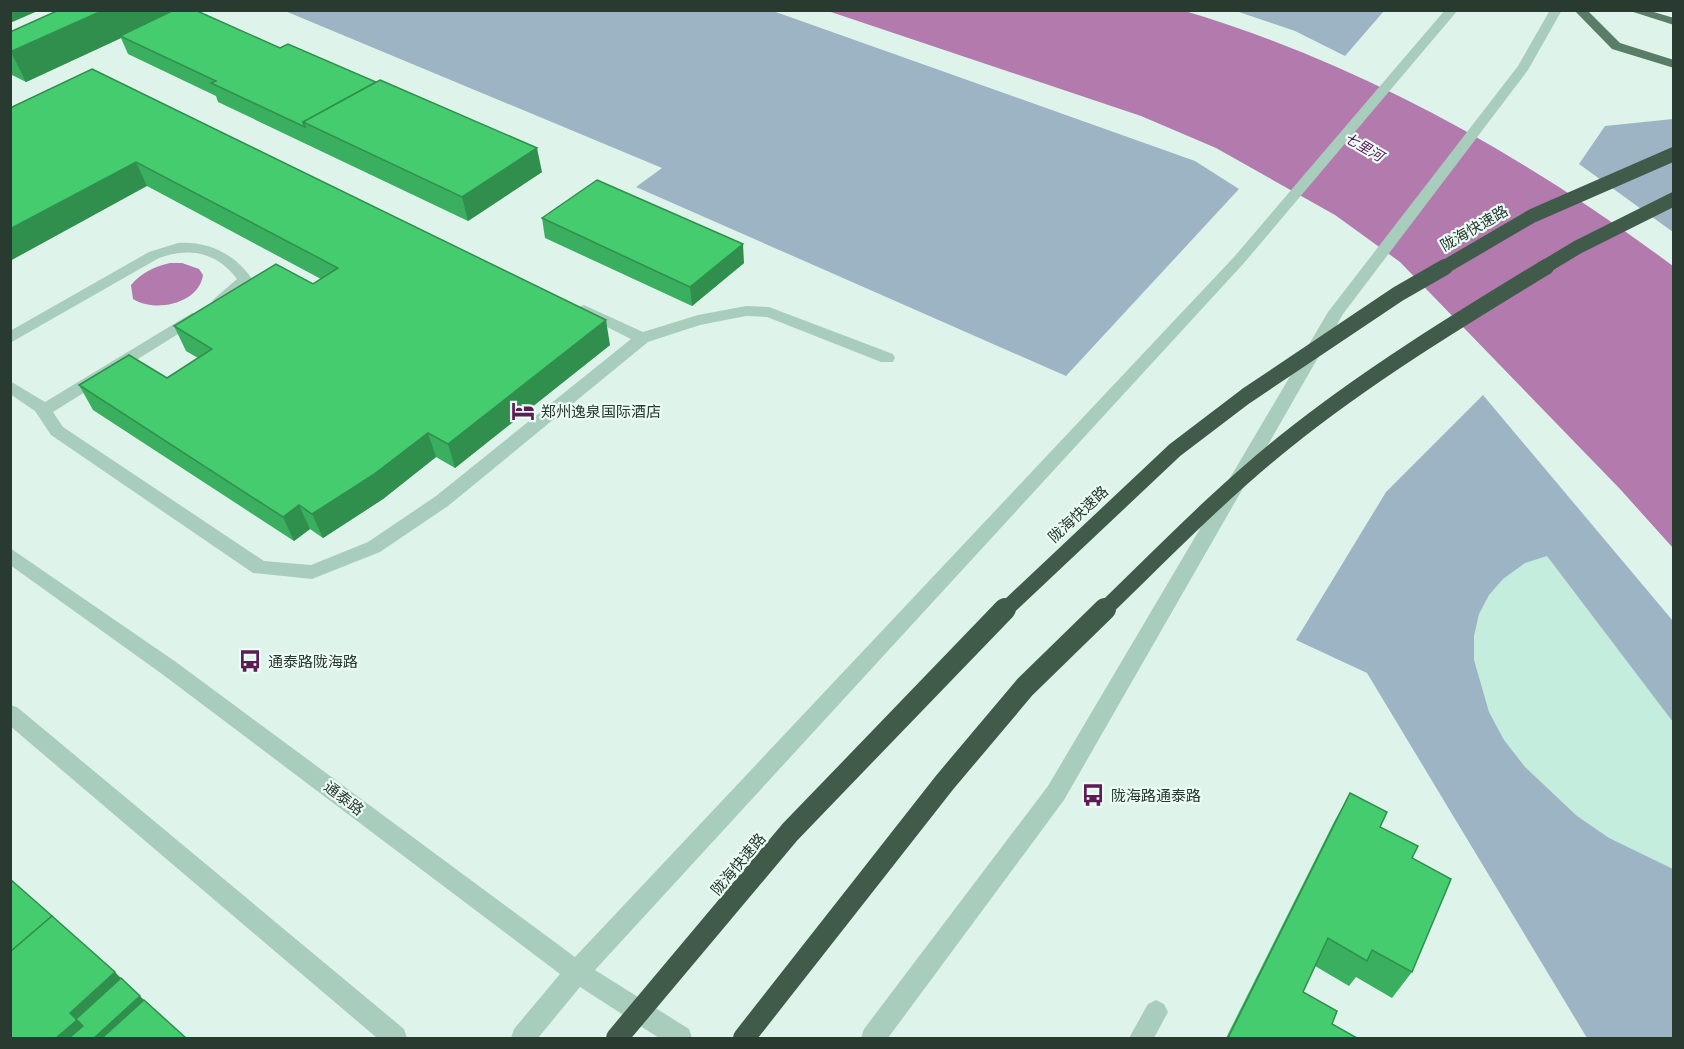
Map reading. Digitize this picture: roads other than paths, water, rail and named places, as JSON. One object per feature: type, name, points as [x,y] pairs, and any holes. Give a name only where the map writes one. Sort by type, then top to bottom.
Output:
[{"type":"highway","name":"陇海快速路","points":[[617,1038],[790,832],[978,634],[1175,450],[1255,390],[1398,294],[1532,216],[1674,154]]},
{"type":"highway","points":[[744,1038],[945,782],[1024,687],[1220,497],[1287,440],[1435,334],[1578,247],[1674,199]]},
{"type":"main road","points":[[1580,10],[1616,46],[1674,64]]},
{"type":"main road","points":[[1633,10],[1674,22]]},
{"type":"street","points":[[523,1038],[577,972],[1239,260],[1452,10]]},
{"type":"street","points":[[884,1035],[1056,793],[1336,312],[1524,66],[1556,10]]},
{"type":"street","points":[[10,338],[154,255],[180,246],[202,248],[238,267],[245,280],[232,294],[43,411]]},
{"type":"street","points":[[566,302],[642,338]]},
{"type":"street","points":[[10,386],[43,411],[57,431],[260,568],[312,572],[374,548],[442,501],[642,338],[698,320],[746,311],[770,312],[886,358]]},
{"type":"street","name":"通泰路","points":[[10,555],[169,668],[577,972],[680,1038]]},
{"type":"street","points":[[10,713],[394,1038]]},
{"type":"street","points":[[1142,1038],[1156,1012]]},
{"type":"water","name":"七里河","points":[[828,11],[1185,11],[1251,33],[1378,86],[1440,117],[1559,187],[1673,266],[1673,548],[1620,489],[1400,262],[1335,215],[1216,148],[1141,116]]},
{"type":"water","points":[[182,263],[199,269],[203,275],[200,285],[193,293],[185,299],[163,305],[142,303],[133,299],[131,285],[135,280],[159,266]]},
{"type":"place","name":"郑州逸泉国际酒店","points":[[523,411]]},
{"type":"place","name":"通泰路陇海路","points":[[250,661]]},
{"type":"place","name":"陇海路通泰路","points":[[1093,795]]}]
